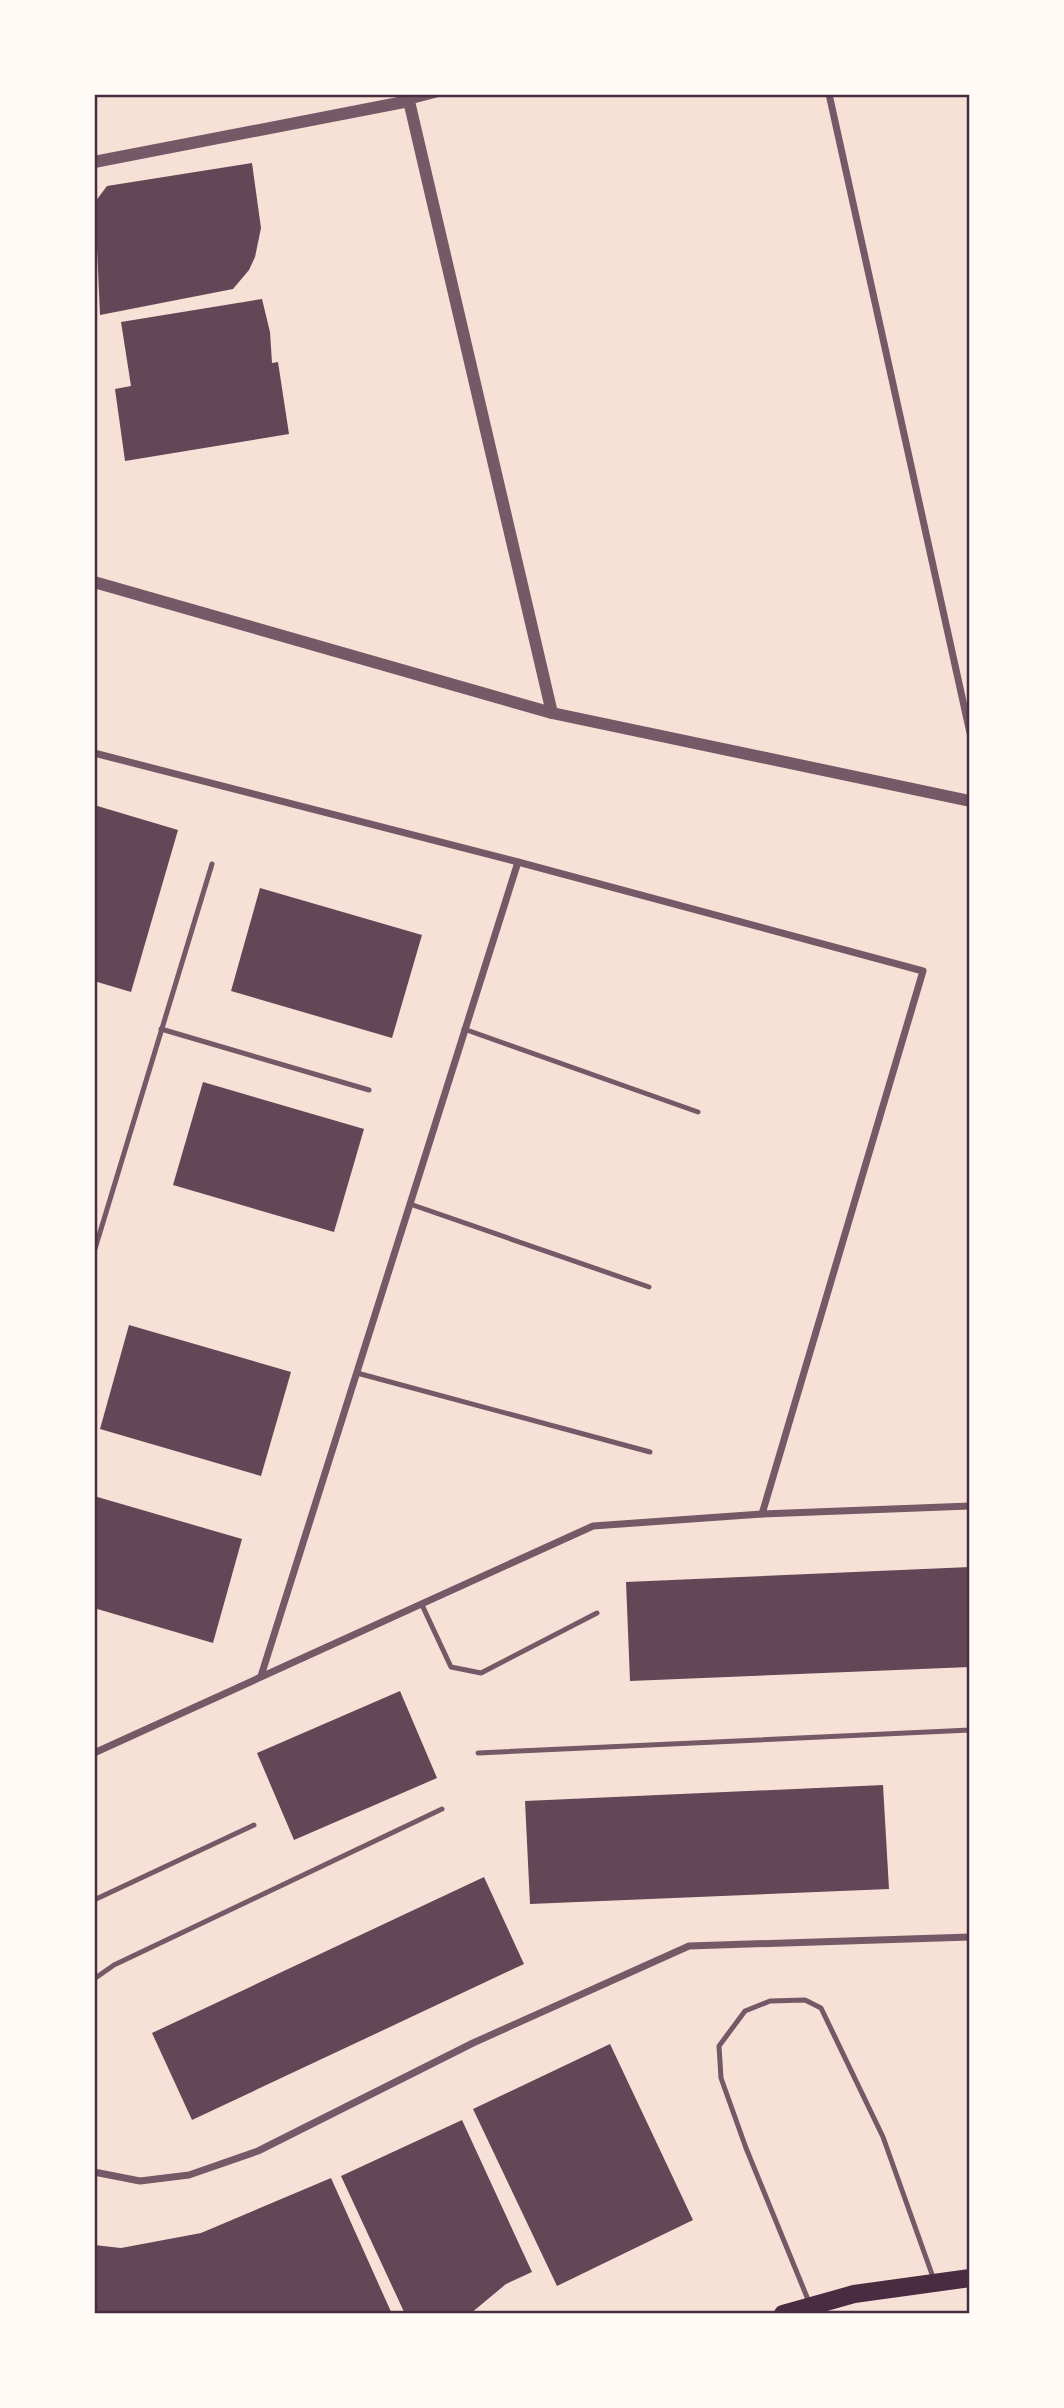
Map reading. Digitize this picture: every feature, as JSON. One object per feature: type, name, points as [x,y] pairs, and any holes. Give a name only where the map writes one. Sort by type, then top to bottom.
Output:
[{"type":"main road","points":[[783,2314],[853,2294],[970,2278]]},
{"type":"street","points":[[94,162],[436,94]]},
{"type":"street","points":[[829,94],[970,733]]},
{"type":"street","points":[[408,98],[552,713]]},
{"type":"street","points":[[94,582],[552,713],[970,801]]},
{"type":"street","points":[[94,753],[517,862],[923,971],[762,1514]]},
{"type":"street","points":[[261,1676],[517,862]]},
{"type":"street","points":[[94,1752],[593,1526],[762,1514],[970,1506]]},
{"type":"street","points":[[94,2172],[140,2181],[189,2175],[258,2151],[473,2043],[690,1947],[970,1937]]},
{"type":"lane","points":[[94,1252],[212,864]]},
{"type":"lane","points":[[162,1029],[369,1090]]},
{"type":"lane","points":[[464,1029],[698,1112]]},
{"type":"lane","points":[[410,1204],[649,1287]]},
{"type":"lane","points":[[357,1373],[650,1452]]},
{"type":"lane","points":[[422,1605],[451,1667],[481,1673],[597,1613]]},
{"type":"lane","points":[[478,1753],[970,1730]]},
{"type":"lane","points":[[94,1979],[114,1965],[442,1809]]},
{"type":"lane","points":[[94,1900],[254,1825]]},
{"type":"lane","points":[[810,2306],[746,2148],[721,2078],[719,2046],[745,2011],[770,2001],[805,2000],[821,2008],[883,2137],[936,2283]]},
{"type":"building","points":[[252,163],[261,228],[255,257],[249,270],[233,289],[100,315],[95,202],[107,186]]},
{"type":"building","points":[[262,299],[270,332],[272,363],[278,362],[289,434],[125,461],[115,389],[131,386],[121,322]]},
{"type":"building","points":[[94,805],[178,830],[131,992],[94,981]]},
{"type":"building","points":[[260,888],[422,935],[392,1038],[231,991]]},
{"type":"building","points":[[203,1082],[364,1129],[334,1232],[173,1185]]},
{"type":"building","points":[[129,1325],[291,1372],[261,1476],[100,1429]]},
{"type":"building","points":[[94,1496],[242,1539],[213,1643],[94,1608]]},
{"type":"building","points":[[970,1567],[970,1667],[630,1681],[626,1582]]},
{"type":"building","points":[[400,1691],[437,1778],[294,1840],[257,1753]]},
{"type":"building","points":[[883,1785],[889,1889],[530,1904],[525,1801]]},
{"type":"building","points":[[484,1877],[524,1964],[192,2120],[152,2033]]},
{"type":"building","points":[[610,2044],[693,2220],[557,2286],[473,2109]]},
{"type":"building","points":[[462,2120],[532,2272],[506,2284],[470,2314],[405,2314],[341,2176]]},
{"type":"building","points":[[331,2178],[392,2314],[94,2314],[94,2245],[121,2248],[201,2233]]}]
